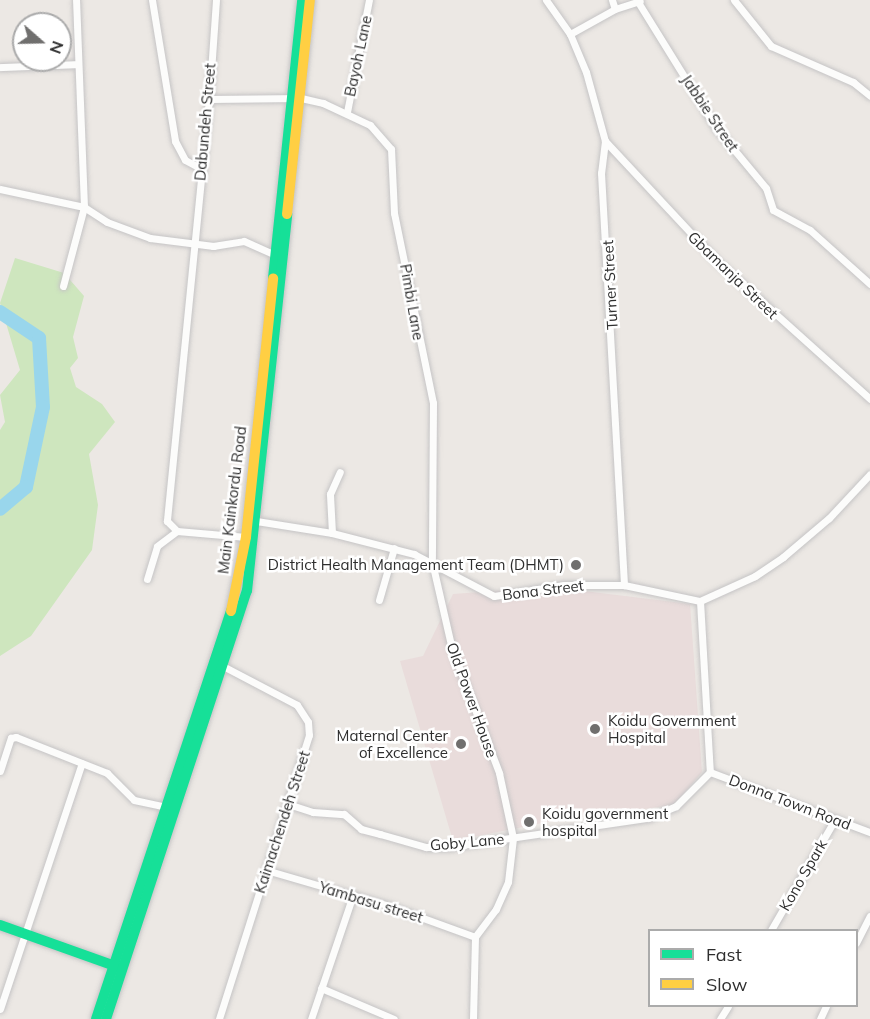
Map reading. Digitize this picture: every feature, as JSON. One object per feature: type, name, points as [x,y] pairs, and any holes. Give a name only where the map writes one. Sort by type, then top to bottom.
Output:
[{"type":"main road","name":"Main Kainkordu Road","points":[[251,520],[273,324],[285,250],[302,0]]},
{"type":"main road","points":[[297,98],[310,0]]},
{"type":"main road","name":"Main Kainkordu Road","points":[[219,664],[246,537],[259,495],[273,324],[275,255],[297,98]]},
{"type":"main road","points":[[96,1019],[118,967],[219,664],[247,591],[251,520]]},
{"type":"main road","points":[[154,861],[167,807],[195,738]]},
{"type":"main road","points":[[0,925],[118,967]]},
{"type":"main road","points":[[106,1019],[118,967]]},
{"type":"street","points":[[63,286],[84,207],[85,152],[77,64],[76,0]]},
{"type":"street","points":[[152,0],[175,141],[185,160],[202,169]]},
{"type":"street","name":"Dabundeh Street","points":[[177,531],[166,521],[209,99],[216,0]]},
{"type":"street","name":"Bayoh Lane","points":[[347,112],[369,0]]},
{"type":"street","name":"Turner Street","points":[[546,0],[570,34],[586,72],[605,141],[601,173],[607,233],[624,585]]},
{"type":"street","points":[[612,0],[615,9]]},
{"type":"street","points":[[734,0],[771,46],[853,82],[870,96]]},
{"type":"street","points":[[570,34],[615,9],[640,1]]},
{"type":"street","name":"Jabbie Street","points":[[640,1],[716,128],[766,188],[773,210],[810,230],[870,284]]},
{"type":"street","points":[[0,67],[77,64]]},
{"type":"street","name":"Pimbi Lane","points":[[209,99],[297,98],[347,112],[370,125],[391,149],[394,213],[433,403],[432,562]]},
{"type":"street","name":"Gbamanja Street","points":[[605,141],[718,262],[870,399]]},
{"type":"street","points":[[0,189],[84,207],[106,222],[150,238],[194,244],[244,241],[275,255]]},
{"type":"street","points":[[332,533],[330,494],[340,472]]},
{"type":"street","points":[[710,772],[700,601],[755,576],[783,557],[829,518],[870,474]]},
{"type":"street","name":"Bona Street","points":[[251,520],[332,533],[394,548],[432,562],[494,596],[564,585],[624,585],[700,601]]},
{"type":"street","points":[[147,579],[157,546],[177,531],[246,537]]},
{"type":"street","points":[[379,600],[394,548]]},
{"type":"street","name":"Old Power House","points":[[432,562],[452,649],[499,773],[513,838],[508,882],[496,909],[475,937]]},
{"type":"street","name":"Kaimachendeh Street","points":[[219,664],[297,705],[306,715],[309,735],[219,1019]]},
{"type":"street","points":[[0,771],[11,738],[16,737],[115,778],[134,800],[167,807]]},
{"type":"street","points":[[0,1009],[28,934],[82,763]]},
{"type":"street","name":"Goby Lane","points":[[288,804],[313,812],[344,814],[361,829],[426,847],[606,825],[666,812],[710,772]]},
{"type":"street","name":"Donna Town Road","points":[[710,772],[870,832]]},
{"type":"street","name":"Kono Spark","points":[[772,929],[835,819]]},
{"type":"street","name":"Yambasu street","points":[[266,870],[353,895],[475,937]]},
{"type":"street","points":[[311,1019],[353,895]]},
{"type":"street","points":[[858,938],[870,916]]},
{"type":"street","points":[[473,1019],[475,937]]},
{"type":"street","points":[[321,988],[394,1019]]},
{"type":"shaded area","name":"Koidu Government Hospital","points":[[520,589],[584,591],[690,604],[702,772],[674,805],[552,821],[453,841],[400,661],[423,656],[453,594]]},
{"type":"green space","points":[[15,258],[64,273],[84,296],[73,337],[78,358],[70,368],[76,387],[102,404],[115,422],[89,454],[98,505],[92,550],[31,636],[0,656],[0,430],[5,422],[0,395],[20,370],[0,303]]},
{"type":"waterway","points":[[0,312],[39,338],[43,407],[26,487],[0,509]]},
{"type":"traffic: fast","points":[[273,278],[302,0]]},
{"type":"traffic: fast","points":[[106,1019],[247,591],[287,214]]},
{"type":"traffic: fast","points":[[96,1019],[231,611]]},
{"type":"traffic: fast","points":[[0,925],[121,968]]},
{"type":"traffic: slow","points":[[287,214],[310,0]]},
{"type":"traffic: slow","points":[[231,611],[246,537],[273,278]]},
{"type":"place","name":"District Health Management Team (DHMT)","points":[[576,565]]},
{"type":"place","name":"Koidu Government Hospital","points":[[595,729]]},
{"type":"place","name":"Maternal Center of Excellence","points":[[461,744]]},
{"type":"place","name":"Koidu government hospital","points":[[529,822]]}]
